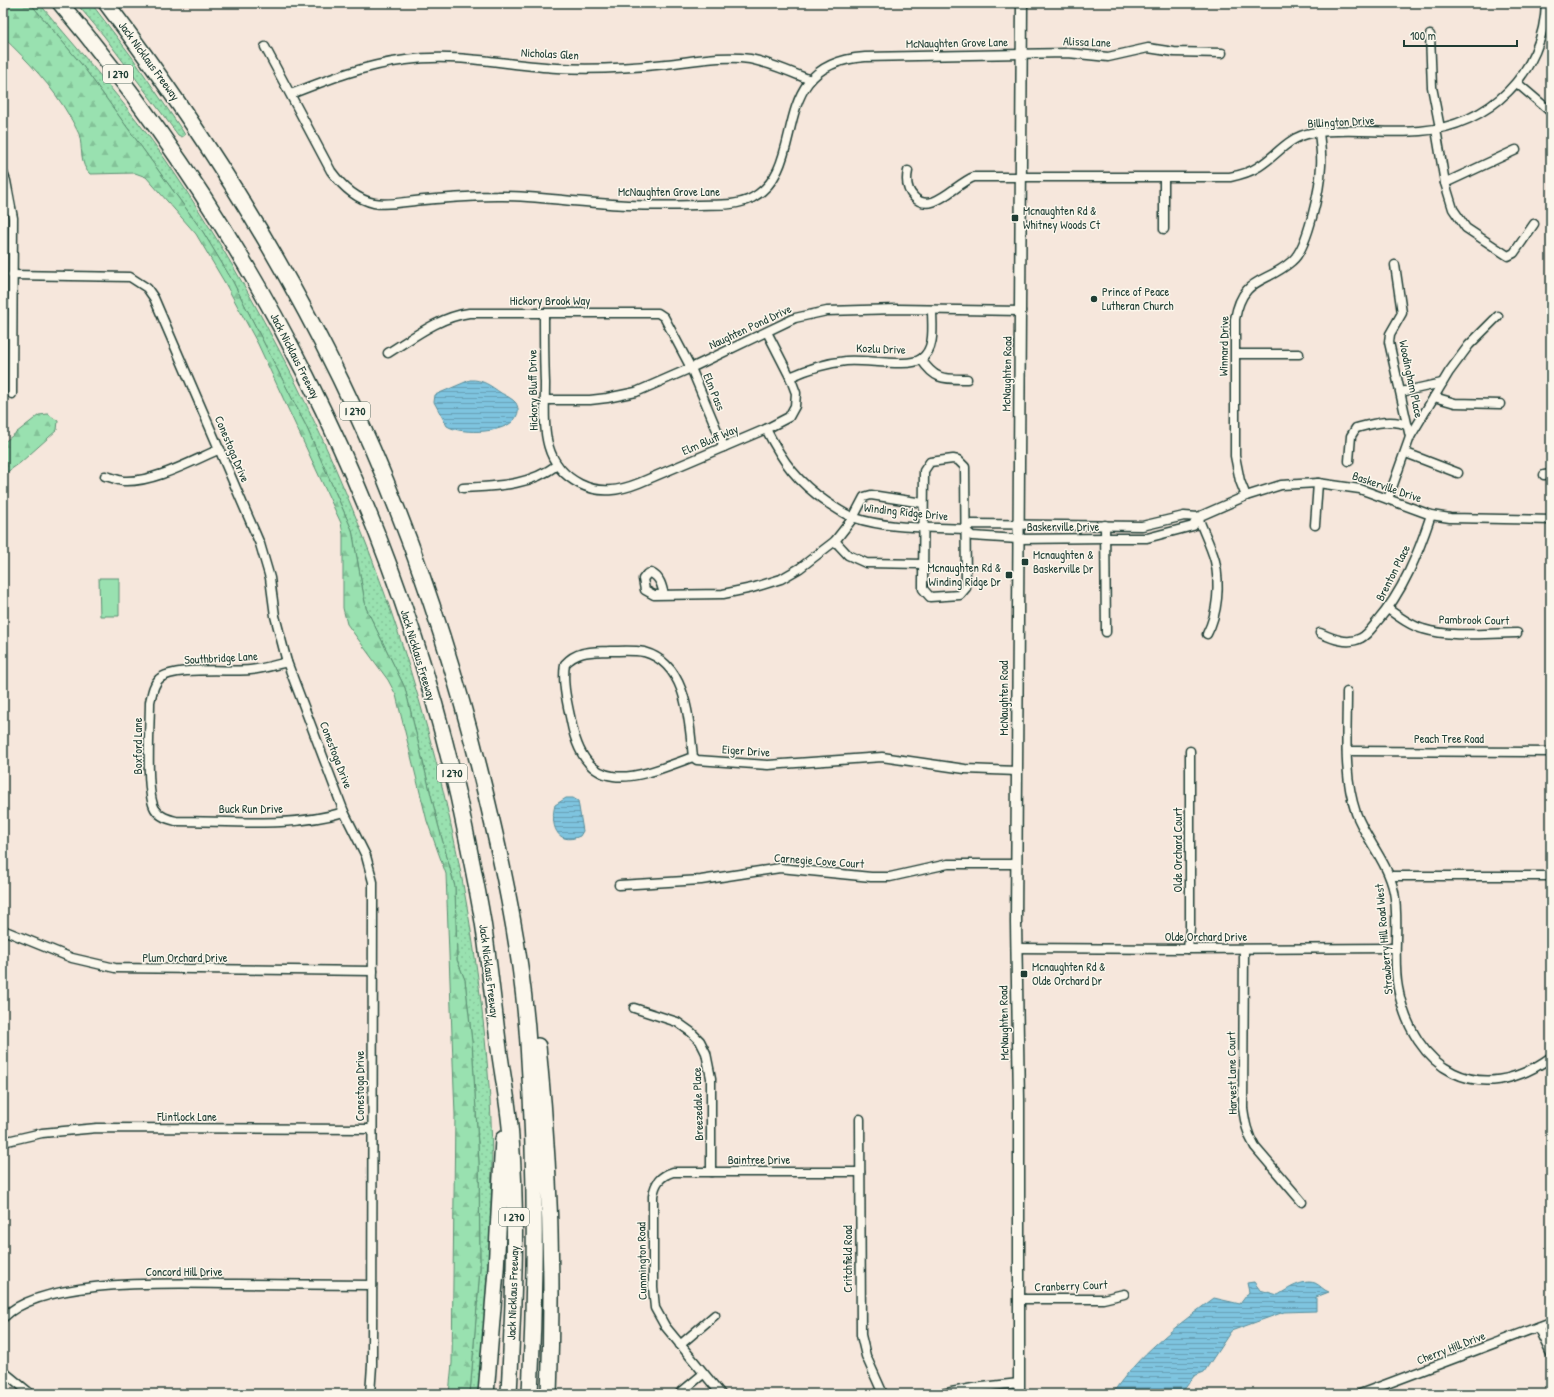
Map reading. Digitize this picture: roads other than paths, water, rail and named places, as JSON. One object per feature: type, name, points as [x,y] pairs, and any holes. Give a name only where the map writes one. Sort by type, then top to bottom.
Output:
[{"type":"highway","name":"Jack Nicklaus Freeway","points":[[60,3],[119,75],[173,149],[222,224],[286,337],[344,457],[396,587],[421,661],[445,746],[460,808],[482,917],[511,1137],[514,1212],[514,1283],[509,1394]]},
{"type":"highway","name":"Jack Nicklaus Freeway","points":[[106,3],[146,56],[201,135],[237,192],[293,287],[349,398],[398,510],[426,586],[468,724],[501,857],[512,912],[528,1041],[536,1216],[530,1394]]},
{"type":"highway","points":[[523,1000],[537,1039],[547,1134],[552,1289],[549,1394]]},
{"type":"highway","points":[[486,1394],[496,1270],[503,1134],[498,1040]]},
{"type":"street","name":"McNaughten Road","points":[[1019,1394],[1019,1100],[1016,864],[1022,177],[1022,3]]},
{"type":"street","name":"Billington Drive","points":[[908,171],[907,182],[911,194],[916,200],[929,203],[940,200],[960,183],[974,177],[1222,178],[1239,176],[1258,167],[1284,145],[1295,139],[1319,132],[1401,132],[1438,129],[1476,115],[1492,105],[1517,83],[1525,73],[1536,50],[1543,28],[1546,3]]},
{"type":"street","points":[[1430,35],[1432,87],[1449,202],[1466,228],[1504,255],[1512,256],[1534,224]]},
{"type":"street","name":"McNaughten Grove Lane","points":[[265,47],[331,171],[341,184],[354,194],[373,203],[384,204],[499,196],[653,206],[724,204],[752,198],[772,179],[778,171],[799,99],[810,80],[840,60],[851,58],[1022,54]]},
{"type":"street","name":"Alissa Lane","points":[[1022,54],[1068,53],[1108,57],[1148,48],[1174,52],[1222,53]]},
{"type":"street","name":"Nicholas Glen","points":[[291,94],[361,68],[407,60],[436,58],[472,59],[558,68],[642,66],[728,58],[764,62],[786,69],[810,80]]},
{"type":"street","points":[[1517,83],[1551,112]]},
{"type":"street","name":"Winnard Drive","points":[[1246,496],[1240,481],[1235,456],[1235,319],[1242,296],[1249,287],[1293,261],[1304,245],[1320,173],[1319,132]]},
{"type":"street","points":[[1445,182],[1516,150]]},
{"type":"street","points":[[3,173],[13,218],[12,394]]},
{"type":"street","points":[[1164,178],[1164,229]]},
{"type":"street","points":[[3,218],[13,218]]},
{"type":"street","name":"Woodingham Place","points":[[1388,499],[1406,454],[1410,437],[1389,342],[1390,334],[1402,314],[1395,266]]},
{"type":"street","name":"Conestoga Drive","points":[[12,275],[130,277],[147,288],[157,304],[220,449],[267,564],[275,616],[287,662],[344,812],[366,856],[372,882],[373,971],[372,1365],[370,1394]]},
{"type":"street","name":"Naughten Pond Drive","points":[[545,400],[607,398],[636,392],[691,368],[795,318],[826,310],[1021,311]]},
{"type":"street","name":"Kozlu Drive","points":[[790,377],[809,369],[843,361],[874,360],[905,364],[921,359],[927,352],[930,344],[932,310]]},
{"type":"street","name":"Hickory Bluff Drive","points":[[544,313],[546,436],[549,450],[557,465]]},
{"type":"street","name":"Hickory Brook Way","points":[[388,353],[439,322],[456,314],[658,313],[664,317],[691,368]]},
{"type":"street","points":[[1410,437],[1442,383],[1469,345],[1498,316]]},
{"type":"street","name":"Elm Bluff Way","points":[[557,465],[568,478],[587,487],[612,491],[639,483],[766,429],[789,417],[795,406],[796,393],[790,377],[767,332]]},
{"type":"street","points":[[1236,354],[1299,354]]},
{"type":"street","points":[[921,359],[928,369],[938,377],[967,379]]},
{"type":"street","name":"Elm Pass","points":[[691,368],[724,447]]},
{"type":"street","points":[[1401,392],[1442,383]]},
{"type":"street","points":[[1434,397],[1455,402],[1500,404]]},
{"type":"street","points":[[1349,461],[1351,436],[1356,428],[1392,422],[1401,422],[1408,426]]},
{"type":"street","name":"Winding Ridge Drive","points":[[766,429],[781,457],[796,477],[817,496],[853,518],[881,524],[964,529],[972,524],[1018,526]]},
{"type":"street","points":[[105,476],[122,481],[140,480],[162,474],[220,449]]},
{"type":"street","points":[[1406,454],[1458,473]]},
{"type":"street","points":[[958,460],[965,467],[964,529],[966,588],[964,592],[955,596],[930,597],[923,590],[924,527],[924,471],[926,466],[936,461],[958,460]]},
{"type":"street","points":[[463,488],[518,484],[546,473],[557,465]]},
{"type":"street","points":[[1315,525],[1318,483]]},
{"type":"street","name":"Baskerville Drive","points":[[1018,526],[1142,526],[1184,516],[1198,517],[1246,496],[1281,485],[1318,483],[1342,485],[1388,499],[1431,515],[1466,520],[1551,520]]},
{"type":"street","points":[[664,595],[723,594],[781,579],[800,568],[835,541],[853,518],[864,497],[871,495],[923,504]]},
{"type":"street","name":"Brenton Place","points":[[1320,633],[1335,640],[1350,641],[1361,638],[1388,609],[1411,568],[1431,515]]},
{"type":"street","points":[[1198,517],[1211,549],[1216,574],[1214,621],[1207,634]]},
{"type":"street","name":"Baskerville Drive","points":[[1018,539],[1147,538],[1193,526],[1198,517]]},
{"type":"street","points":[[1105,525],[1106,632]]},
{"type":"street","name":"Winding Ridge Drive","points":[[964,529],[972,536],[1018,539]]},
{"type":"street","points":[[835,541],[848,555],[866,563],[923,564]]},
{"type":"street","name":"Pambrook Court","points":[[1388,609],[1410,623],[1423,629],[1436,632],[1517,633]]},
{"type":"street","points":[[625,651],[644,652],[658,659],[679,682],[685,697],[694,757],[629,778],[616,777],[598,771],[586,761],[574,739],[564,684],[563,673],[565,664],[568,660],[579,653],[625,651]]},
{"type":"street","name":"Southbridge Lane","points":[[159,680],[169,674],[181,672],[251,670],[287,662]]},
{"type":"street","name":"Boxford Lane","points":[[158,813],[152,802],[150,789],[150,702],[153,690],[159,680]]},
{"type":"street","name":"Strawberry Hill Road West","points":[[1347,692],[1347,751],[1349,785],[1356,813],[1390,876],[1395,901],[1395,948],[1398,988],[1407,1020],[1420,1043],[1437,1063],[1454,1073],[1475,1080],[1508,1079],[1527,1073],[1551,1057]]},
{"type":"street","name":"Olde Orchard Court","points":[[1188,949],[1190,928],[1190,751]]},
{"type":"street","name":"Peach Tree Road","points":[[1347,751],[1551,752]]},
{"type":"street","name":"Eiger Drive","points":[[694,757],[697,760],[768,765],[882,757],[965,769],[1017,772]]},
{"type":"street","name":"Buck Run Drive","points":[[158,813],[167,819],[176,821],[294,821],[323,818],[344,812]]},
{"type":"street","name":"Carnegie Cove Court","points":[[619,885],[701,880],[780,868],[890,877],[948,864],[1016,864]]},
{"type":"street","points":[[1390,876],[1551,876]]},
{"type":"street","name":"Plum Orchard Drive","points":[[3,930],[72,958],[116,968],[373,971]]},
{"type":"street","name":"Olde Orchard Drive","points":[[1016,948],[1395,948]]},
{"type":"street","name":"Harvest Lane Court","points":[[1244,949],[1245,1122],[1249,1137],[1255,1147],[1302,1202]]},
{"type":"street","name":"Breezedale Place","points":[[634,1008],[677,1022],[691,1032],[700,1041],[706,1052],[711,1078],[712,1172]]},
{"type":"street","name":"Critchfield Road","points":[[860,1119],[861,1335],[866,1356],[883,1394]]},
{"type":"street","name":"Flintlock Lane","points":[[3,1142],[42,1133],[97,1128],[372,1129]]},
{"type":"street","name":"Baintree Drive","points":[[660,1178],[673,1172],[860,1172]]},
{"type":"street","name":"Cummington Road","points":[[660,1178],[655,1186],[652,1196],[653,1287],[655,1308],[665,1326],[721,1394]]},
{"type":"street","name":"Concord Hill Drive","points":[[3,1318],[8,1313],[33,1301],[88,1287],[130,1284],[372,1285]]},
{"type":"street","name":"Cranberry Court","points":[[1019,1299],[1103,1299],[1124,1294]]},
{"type":"street","points":[[680,1345],[715,1315]]},
{"type":"street","name":"Cherry Hill Drive","points":[[1360,1394],[1551,1322]]},
{"type":"street","points":[[1538,1327],[1551,1354]]},
{"type":"street","points":[[3,1371],[31,1394]]},
{"type":"street","points":[[679,1394],[703,1374]]},
{"type":"street","points":[[941,1394],[973,1388],[1019,1383]]},
{"type":"water","points":[[470,380],[486,384],[515,402],[518,412],[513,421],[506,426],[485,431],[463,431],[447,426],[434,402],[435,395]]},
{"type":"water","points":[[566,798],[573,798],[578,801],[583,831],[580,836],[572,839],[560,836],[554,826],[553,819],[555,805]]},
{"type":"water","points":[[1254,1282],[1260,1290],[1278,1295],[1295,1285],[1305,1282],[1315,1283],[1329,1292],[1316,1297],[1316,1311],[1284,1312],[1231,1331],[1204,1372],[1194,1376],[1181,1394],[1112,1394],[1134,1366],[1158,1342],[1185,1320],[1214,1298],[1240,1304],[1249,1292],[1247,1283]]},
{"type":"place","name":"Mcnaughten Rd & Whitney Woods Ct","points":[[1015,218]]},
{"type":"place","name":"Prince of Peace Lutheran Church","points":[[1094,299]]},
{"type":"place","name":"Mcnaughten & Baskerville Dr","points":[[1025,562]]},
{"type":"place","name":"Mcnaughten Rd & Winding Ridge Dr","points":[[1009,575]]},
{"type":"place","name":"Mcnaughten Rd & Olde Orchard Dr","points":[[1024,974]]}]
